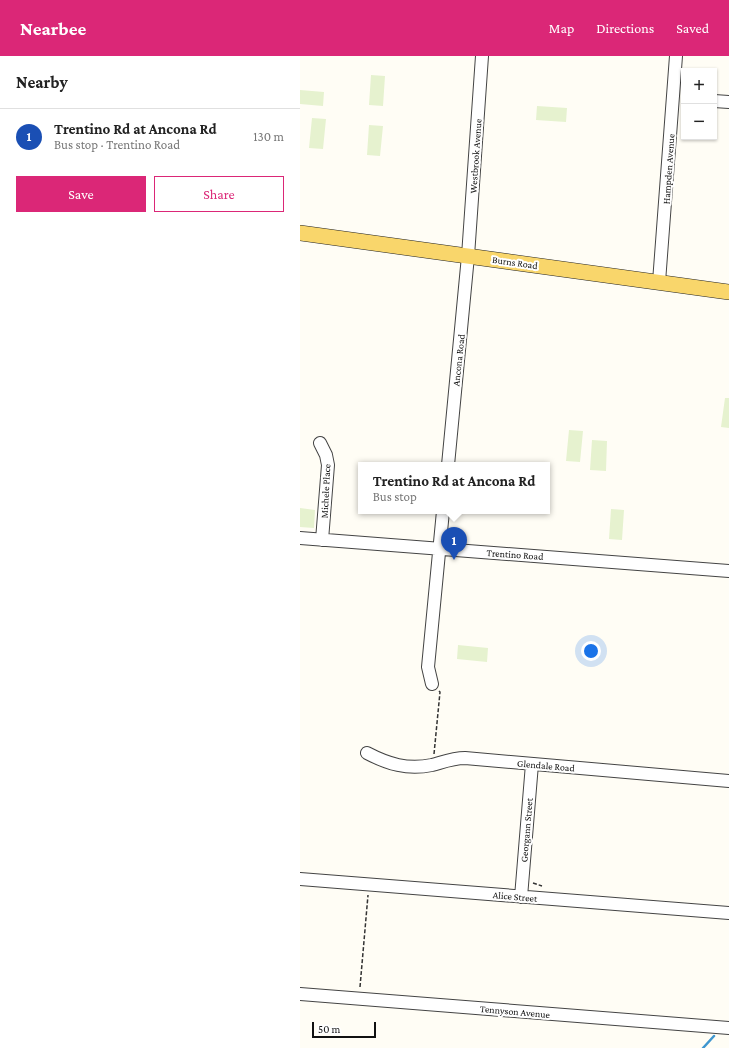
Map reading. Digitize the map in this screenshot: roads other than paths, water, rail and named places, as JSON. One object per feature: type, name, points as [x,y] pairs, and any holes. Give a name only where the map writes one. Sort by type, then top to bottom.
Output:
[{"type":"main road","name":"Burns Road","points":[[300,233],[729,292]]},
{"type":"street","name":"Westbrook Avenue","points":[[468,256],[482,56]]},
{"type":"street","name":"Hampden Avenue","points":[[659,282],[679,98],[676,56]]},
{"type":"street","points":[[717,101],[729,102]]},
{"type":"street","name":"Ancona Road","points":[[448,462],[468,256]]},
{"type":"street","name":"Michele Place","points":[[320,443],[326,455],[328,465],[322,540]]},
{"type":"street","points":[[432,684],[428,667],[443,514]]},
{"type":"street","name":"Trentino Road","points":[[300,538],[729,571]]},
{"type":"street","name":"Glendale Road","points":[[367,753],[397,766],[416,768],[460,758],[729,781]]},
{"type":"street","name":"Georgann Street","points":[[521,897],[532,764]]},
{"type":"street","name":"Alice Street","points":[[300,879],[729,913]]},
{"type":"street","name":"Tennyson Avenue","points":[[300,994],[729,1028]]},
{"type":"waterway","points":[[703,1048],[714,1036]]},
{"type":"place","name":"Trentino Rd at Ancona Rd","points":[[454,560]]}]
